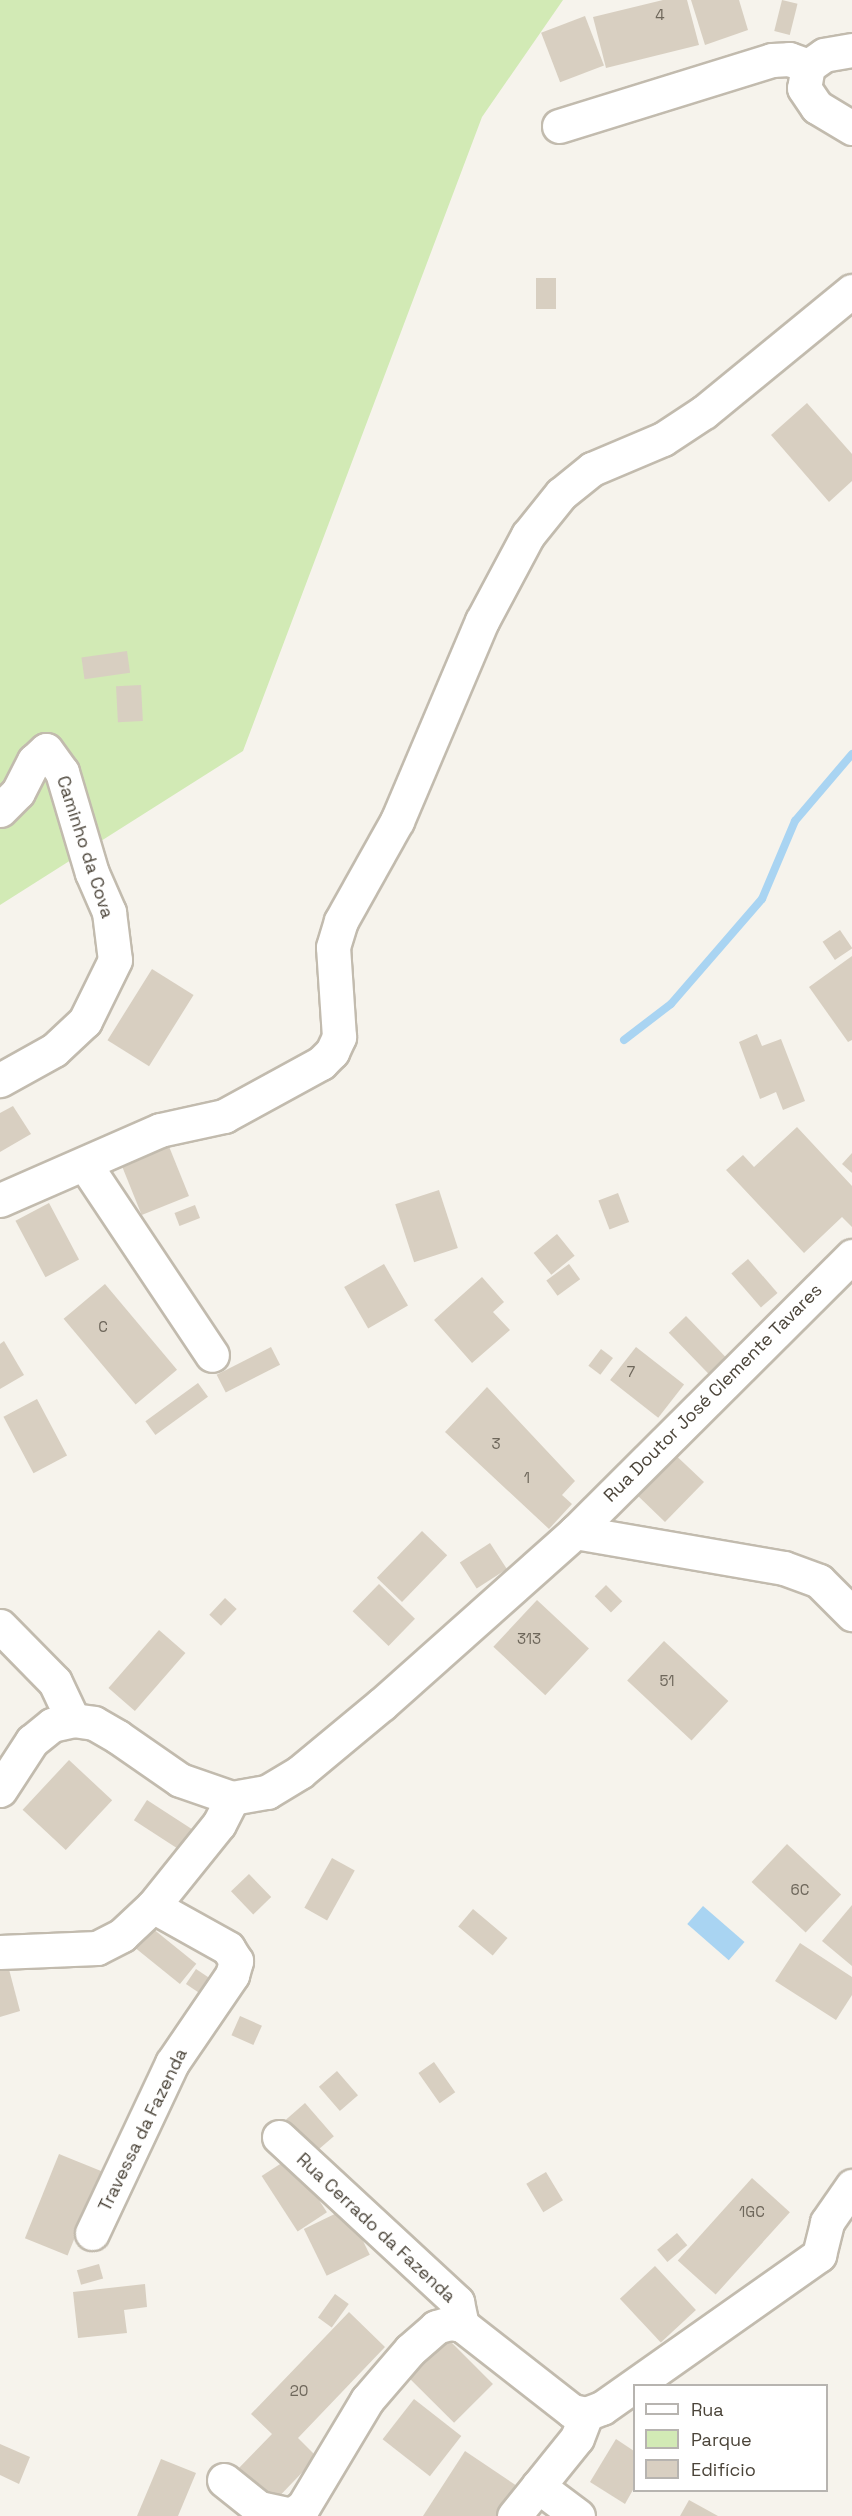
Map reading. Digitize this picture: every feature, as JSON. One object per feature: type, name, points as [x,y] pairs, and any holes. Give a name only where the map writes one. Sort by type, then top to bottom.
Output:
[{"type":"street","points":[[852,50],[824,55],[808,66],[804,88],[817,107],[852,128]]},
{"type":"street","points":[[559,126],[772,60],[789,59],[808,66]]},
{"type":"street","points":[[0,1200],[86,1166],[113,1149],[160,1130],[224,1116],[321,1063],[332,1052],[339,1037],[333,947],[341,921],[397,821],[482,621],[528,535],[561,494],[592,469],[663,439],[704,412],[852,291]]},
{"type":"street","name":"Caminho da Cova","points":[[0,810],[18,792],[34,761],[46,750],[62,772],[86,852],[109,912],[115,960],[85,1021],[54,1050],[0,1080]]},
{"type":"street","points":[[86,1166],[212,1355]]},
{"type":"street","name":"Rua Doutor José Clemente Tavares","points":[[232,1798],[267,1792],[300,1772],[382,1704],[575,1532],[852,1256]]},
{"type":"street","points":[[575,1532],[784,1568],[819,1581],[852,1614]]},
{"type":"street","points":[[0,1626],[55,1682],[73,1720]]},
{"type":"street","points":[[0,1790],[32,1741],[52,1725],[73,1720],[94,1723],[180,1780],[232,1798],[219,1824],[153,1906],[122,1935],[97,1948],[0,1952]]},
{"type":"street","name":"Travessa da Fazenda","points":[[92,2234],[172,2063],[232,1975],[236,1961],[228,1948],[153,1906]]},
{"type":"street","name":"Rua Cerrado da Fazenda","points":[[279,2137],[457,2302],[462,2325]]},
{"type":"street","points":[[637,2384],[804,2269],[822,2250],[827,2222],[852,2186]]},
{"type":"street","name":"Rua Cerrado da Fazenda","points":[[224,2480],[259,2508],[291,2515],[303,2507],[367,2400],[410,2350],[436,2327],[450,2323],[462,2325],[555,2401],[586,2414]]},
{"type":"street","points":[[514,2516],[577,2438],[586,2414],[602,2408],[633,2387]]},
{"type":"street","points":[[538,2486],[578,2516]]},
{"type":"green space","points":[[0,0],[563,0],[482,117],[243,751],[0,905]]},
{"type":"water","points":[[703,1906],[745,1942],[729,1960],[687,1924]]},
{"type":"building","points":[[663,0],[687,0],[699,45],[606,68],[593,17]]},
{"type":"building","points":[[691,0],[739,0],[748,30],[705,45]]},
{"type":"building","points":[[782,0],[798,4],[790,35],[774,31]]},
{"type":"building","points":[[585,16],[604,65],[560,82],[541,33]]},
{"type":"building","points":[[536,278],[556,278],[556,309],[536,309]]},
{"type":"building","points":[[807,403],[852,454],[852,481],[829,502],[771,435]]},
{"type":"building","points":[[127,651],[130,673],[85,679],[81,657]]},
{"type":"building","points":[[141,685],[143,721],[118,722],[116,686]]},
{"type":"building","points":[[840,930],[852,948],[835,960],[823,942]]},
{"type":"building","points":[[852,956],[852,1040],[848,1042],[809,987]]},
{"type":"building","points":[[152,969],[194,995],[149,1066],[107,1040]]},
{"type":"building","points":[[757,1034],[762,1046],[781,1039],[805,1101],[783,1110],[776,1092],[760,1099],[739,1042]]},
{"type":"building","points":[[13,1106],[31,1134],[0,1152],[0,1113]]},
{"type":"building","points":[[797,1127],[852,1186],[852,1227],[842,1217],[804,1253],[726,1170],[743,1155],[754,1167]]},
{"type":"building","points":[[168,1144],[189,1196],[142,1215],[121,1163]]},
{"type":"building","points":[[852,1153],[852,1173],[842,1164]]},
{"type":"building","points":[[439,1190],[458,1248],[414,1262],[395,1204]]},
{"type":"building","points":[[618,1193],[629,1222],[610,1229],[598,1201]]},
{"type":"building","points":[[49,1203],[79,1260],[45,1277],[15,1221]]},
{"type":"building","points":[[195,1205],[200,1218],[179,1226],[174,1213]]},
{"type":"building","points":[[557,1234],[575,1256],[551,1275],[534,1253]]},
{"type":"building","points":[[748,1259],[778,1293],[761,1307],[731,1273]]},
{"type":"building","points":[[384,1264],[408,1306],[368,1329],[344,1287]]},
{"type":"building","points":[[569,1264],[580,1279],[558,1296],[546,1280]]},
{"type":"building","points":[[482,1277],[504,1302],[493,1312],[510,1330],[472,1363],[434,1320]]},
{"type":"building","points":[[105,1284],[177,1370],[136,1405],[64,1319]]},
{"type":"building","points":[[686,1316],[727,1358],[710,1375],[669,1333]]},
{"type":"building","points":[[4,1341],[24,1375],[0,1389],[0,1344]]},
{"type":"building","points":[[271,1347],[280,1365],[226,1393],[217,1375]]},
{"type":"building","points":[[636,1347],[684,1385],[658,1418],[610,1380]]},
{"type":"building","points":[[601,1349],[613,1358],[600,1375],[588,1366]]},
{"type":"building","points":[[198,1383],[208,1397],[155,1435],[145,1421]]},
{"type":"building","points":[[487,1387],[575,1481],[562,1495],[572,1504],[549,1529],[445,1432]]},
{"type":"building","points":[[37,1399],[67,1456],[33,1473],[3,1417]]},
{"type":"building","points":[[668,1448],[704,1482],[665,1522],[636,1494]]},
{"type":"building","points":[[422,1531],[447,1555],[402,1602],[377,1578]]},
{"type":"building","points":[[490,1543],[507,1569],[477,1589],[460,1563]]},
{"type":"building","points":[[379,1584],[415,1619],[389,1646],[353,1611]]},
{"type":"building","points":[[606,1585],[622,1601],[611,1613],[595,1596]]},
{"type":"building","points":[[225,1598],[237,1609],[221,1626],[209,1615]]},
{"type":"building","points":[[537,1600],[589,1648],[545,1695],[493,1647]]},
{"type":"building","points":[[159,1630],[185,1653],[135,1711],[108,1688]]},
{"type":"building","points":[[664,1641],[728,1701],[692,1741],[627,1680]]},
{"type":"building","points":[[69,1760],[112,1800],[66,1850],[23,1810]]},
{"type":"building","points":[[147,1800],[195,1831],[182,1851],[134,1820]]},
{"type":"building","points":[[787,1844],[841,1894],[806,1932],[752,1882]]},
{"type":"building","points":[[332,1858],[355,1871],[327,1920],[304,1908]]},
{"type":"building","points":[[249,1874],[271,1897],[253,1914],[231,1891]]},
{"type":"building","points":[[852,1905],[852,1966],[822,1941]]},
{"type":"building","points":[[473,1909],[507,1938],[493,1956],[458,1927]]},
{"type":"building","points":[[152,1928],[196,1964],[180,1984],[136,1948]]},
{"type":"building","points":[[800,1943],[852,1977],[852,1995],[836,2020],[775,1981]]},
{"type":"building","points":[[6,1958],[20,2011],[0,2017],[0,1960]]},
{"type":"building","points":[[196,1969],[211,1979],[201,1994],[186,1984]]},
{"type":"building","points":[[240,2016],[262,2026],[253,2045],[231,2035]]},
{"type":"building","points":[[434,2062],[455,2092],[440,2103],[418,2073]]},
{"type":"building","points":[[337,2071],[358,2095],[340,2111],[319,2087]]},
{"type":"building","points":[[305,2103],[334,2136],[315,2153],[286,2119]]},
{"type":"building","points":[[59,2154],[102,2171],[68,2256],[25,2238]]},
{"type":"building","points":[[291,2157],[327,2212],[298,2231],[262,2176]]},
{"type":"building","points":[[546,2172],[563,2200],[543,2212],[526,2184]]},
{"type":"building","points":[[752,2178],[790,2212],[716,2295],[678,2260]]},
{"type":"building","points":[[347,2208],[370,2255],[327,2276],[304,2229]]},
{"type":"building","points":[[677,2233],[687,2245],[667,2262],[657,2250]]},
{"type":"building","points":[[99,2264],[103,2278],[81,2285],[77,2270]]},
{"type":"building","points":[[655,2266],[696,2310],[661,2343],[620,2299]]},
{"type":"building","points":[[145,2284],[147,2307],[124,2310],[127,2333],[78,2338],[73,2292]]},
{"type":"building","points":[[335,2294],[349,2304],[332,2327],[318,2317]]},
{"type":"building","points":[[349,2312],[385,2347],[298,2438],[317,2457],[270,2506],[235,2472],[272,2434],[251,2414]]},
{"type":"building","points":[[447,2338],[493,2384],[454,2423],[408,2377]]},
{"type":"building","points":[[414,2399],[461,2436],[430,2476],[383,2439]]},
{"type":"building","points":[[616,2439],[633,2450],[633,2490],[625,2504],[590,2482]]},
{"type":"building","points":[[0,2444],[30,2457],[19,2484],[0,2475]]},
{"type":"building","points":[[465,2451],[520,2488],[501,2516],[423,2516]]},
{"type":"building","points":[[161,2459],[196,2473],[178,2516],[137,2516]]},
{"type":"building","points":[[689,2500],[718,2516],[680,2516]]},
{"type":"waterway","points":[[624,1040],[671,1004],[762,899],[795,821],[852,754]]}]
